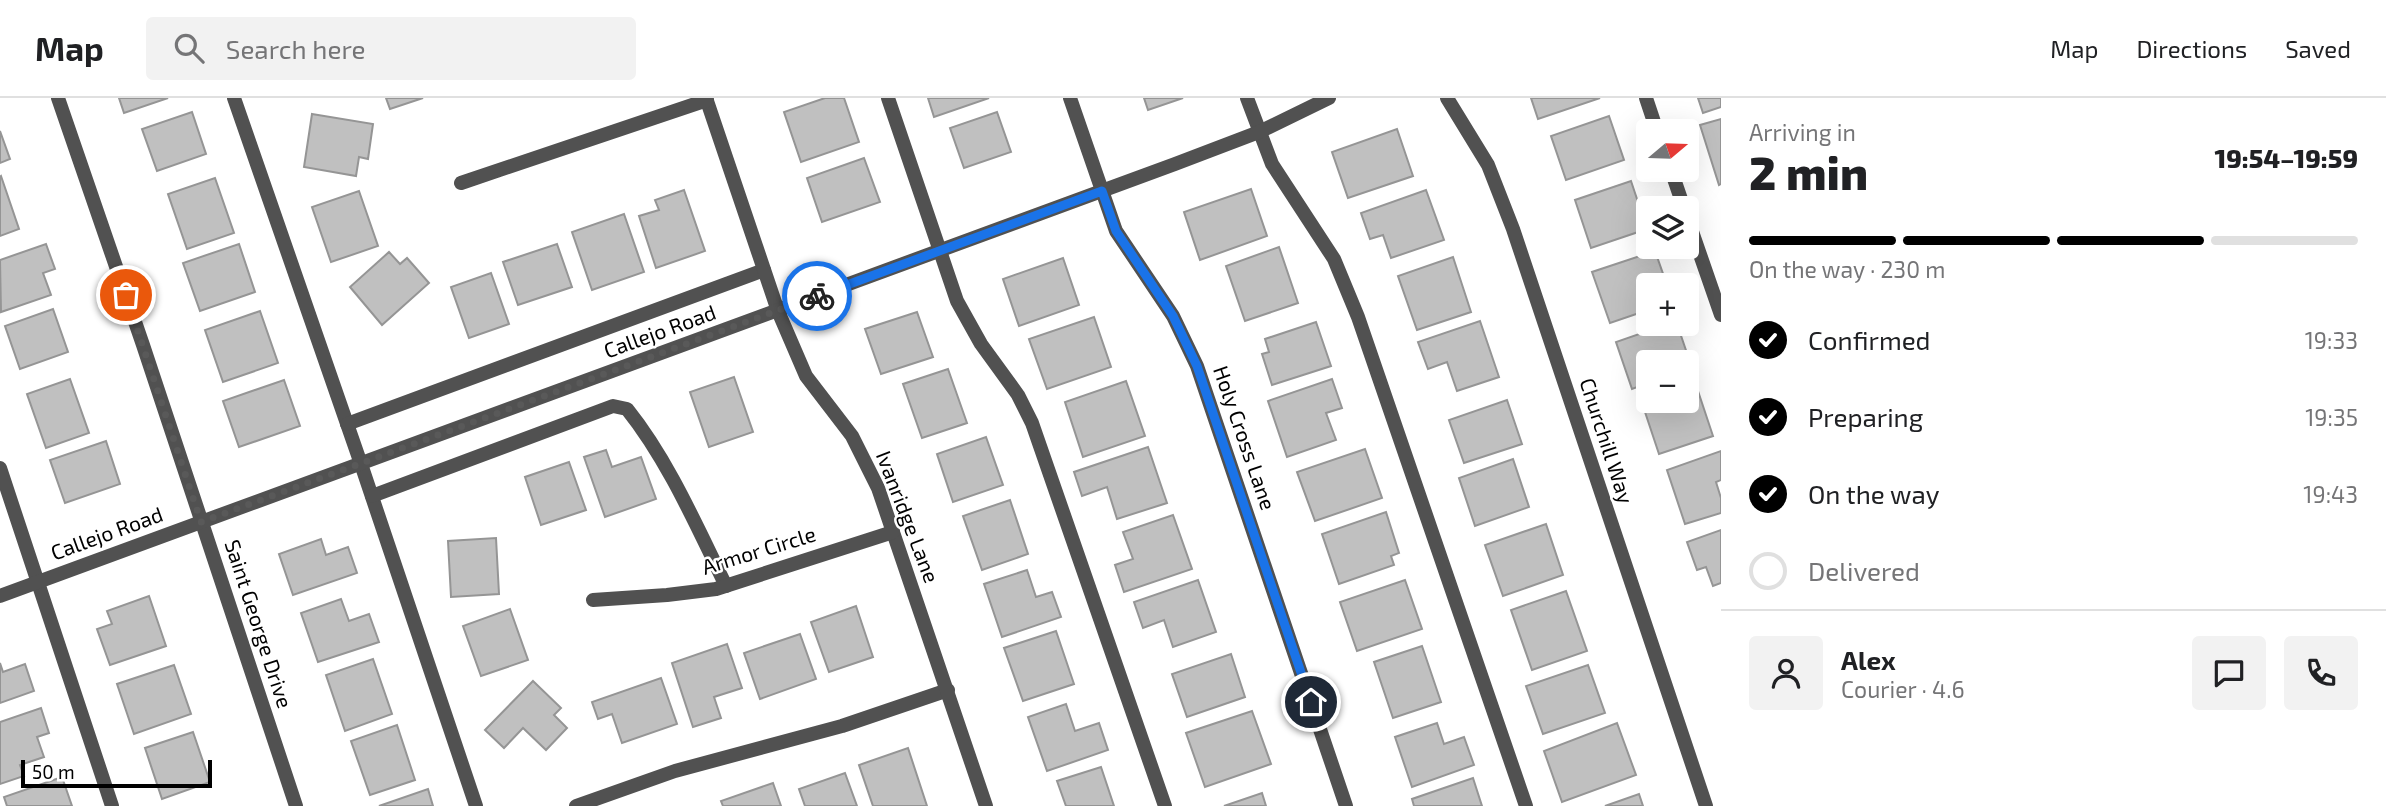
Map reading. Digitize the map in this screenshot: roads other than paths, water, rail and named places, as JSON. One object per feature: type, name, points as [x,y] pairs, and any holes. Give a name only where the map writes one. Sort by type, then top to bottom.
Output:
[{"type":"street","name":"Saint George Drive","points":[[58,98],[296,806]]},
{"type":"street","points":[[234,98],[477,806]]},
{"type":"street","points":[[888,98],[957,301],[981,344],[1018,396],[1032,423],[1165,806]]},
{"type":"street","name":"Holy Cross Lane","points":[[1070,98],[1116,231],[1173,316],[1197,366],[1346,806]]},
{"type":"street","points":[[1247,98],[1272,164],[1334,259],[1358,317],[1526,806]]},
{"type":"street","name":"Callejo Road","points":[[0,596],[1102,191],[1259,132],[1329,98]]},
{"type":"street","name":"Churchill Way","points":[[1447,98],[1489,165],[1513,229],[1706,806]]},
{"type":"street","points":[[1646,98],[1653,119]]},
{"type":"street","points":[[461,183],[707,99]]},
{"type":"street","name":"Ivanridge Lane","points":[[707,99],[778,311],[806,376],[852,436],[878,488],[986,806]]},
{"type":"street","points":[[1699,252],[1721,316]]},
{"type":"street","points":[[347,424],[764,270]]},
{"type":"street","points":[[372,496],[613,407],[627,409],[649,441],[696,525],[726,586]]},
{"type":"street","points":[[0,468],[112,806]]},
{"type":"street","name":"Armor Circle","points":[[593,600],[667,595],[726,586],[893,531]]},
{"type":"street","points":[[576,806],[675,771],[842,726],[948,690]]}]
